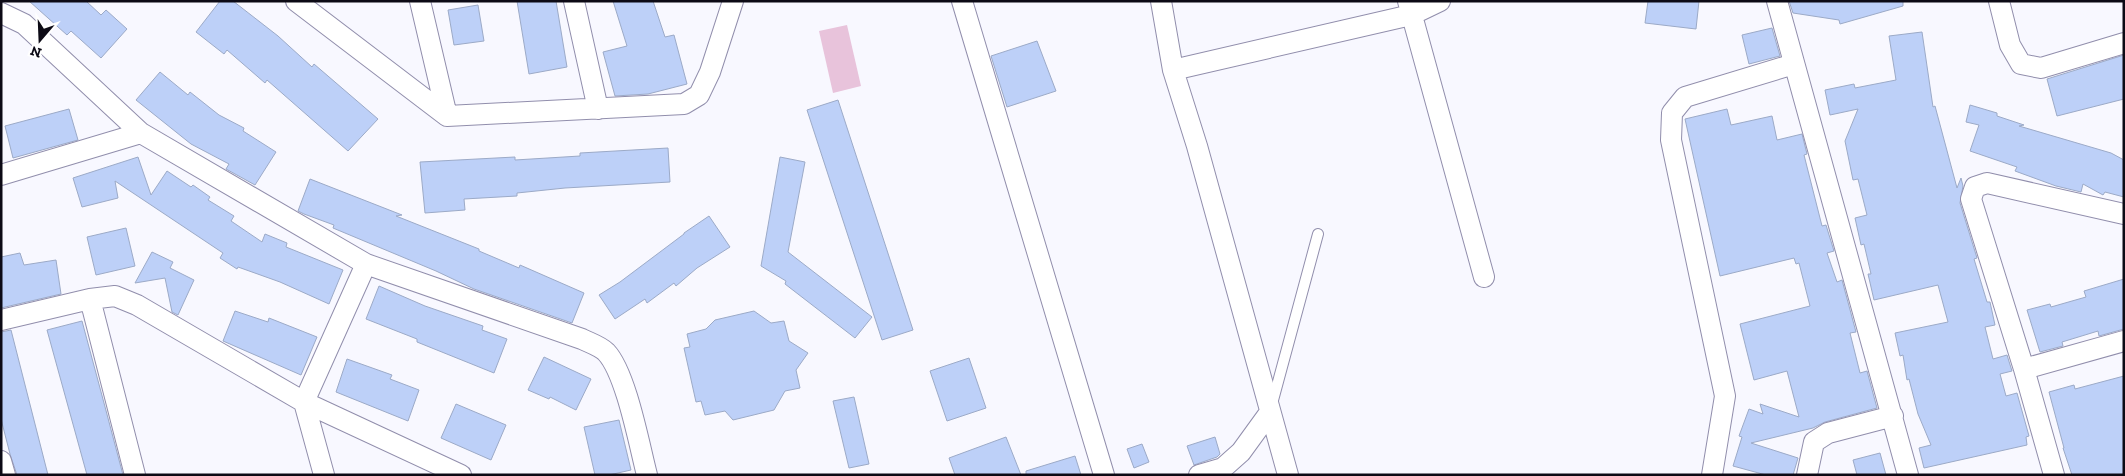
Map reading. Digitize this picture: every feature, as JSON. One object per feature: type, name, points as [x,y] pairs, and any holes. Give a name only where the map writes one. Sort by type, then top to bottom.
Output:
[{"type":"street","points":[[296,1],[447,116],[684,104],[699,94],[710,72],[733,1]]},
{"type":"street","points":[[420,1],[447,116]]},
{"type":"street","points":[[574,1],[598,109]]},
{"type":"street","points":[[962,1],[1104,475]]},
{"type":"street","points":[[1160,1],[1173,70],[1288,475]]},
{"type":"street","points":[[1173,70],[1440,1]]},
{"type":"street","points":[[1777,1],[1908,475]]},
{"type":"street","points":[[1999,1],[2010,46],[2021,64],[2041,68],[2124,43]]},
{"type":"street","points":[[1410,8],[1484,277]]},
{"type":"street","points":[[1,13],[24,24],[141,133],[366,264],[582,339],[605,350],[617,368],[640,445],[642,474]]},
{"type":"street","points":[[1,29],[24,24]]},
{"type":"street","points":[[1712,475],[1725,396],[1671,140],[1672,113],[1685,97],[1794,64]]},
{"type":"street","points":[[1,175],[141,133]]},
{"type":"street","points":[[2054,475],[2024,368],[1971,199],[1975,187],[1986,183],[2124,214]]},
{"type":"street","points":[[324,475],[304,402],[366,264]]},
{"type":"street","points":[[1,320],[90,299],[115,296],[137,305],[304,402],[461,475]]},
{"type":"street","points":[[90,299],[135,475]]},
{"type":"street","points":[[2024,368],[2124,341]]},
{"type":"street","points":[[1199,475],[1223,468],[1241,452],[1270,412]]},
{"type":"street","points":[[1807,475],[1814,442],[1828,433],[1893,416]]},
{"type":"street","points":[[1,461],[5,475]]},
{"type":"lane","points":[[1270,412],[1318,234]]},
{"type":"shaded area","points":[[847,25],[861,86],[833,93],[819,31]]},
{"type":"building","points":[[29,1],[86,1],[101,15],[106,10],[127,29],[101,58],[71,31],[67,35]]},
{"type":"building","points":[[220,1],[233,1],[278,36],[312,67],[314,64],[378,119],[348,151],[267,80],[265,83],[227,50],[224,54],[196,32]]},
{"type":"building","points":[[517,1],[556,1],[567,67],[529,74]]},
{"type":"building","points":[[613,1],[653,1],[665,37],[674,35],[687,84],[648,94],[615,96],[603,52],[627,46]]},
{"type":"building","points":[[1648,1],[1699,1],[1696,29],[1645,23]]},
{"type":"building","points":[[1789,1],[1903,1],[1903,6],[1840,24],[1839,20],[1793,13]]},
{"type":"building","points":[[478,5],[484,41],[454,45],[448,10]]},
{"type":"building","points":[[1772,28],[1780,56],[1749,64],[1742,35]]},
{"type":"building","points":[[1922,32],[1933,107],[1935,106],[1957,188],[1961,178],[1963,186],[1960,203],[1977,258],[1974,259],[1987,302],[1990,302],[1995,325],[1985,327],[1993,359],[2007,355],[2012,371],[2000,374],[2006,396],[2017,393],[2029,436],[2026,437],[2027,445],[1924,468],[1919,448],[1931,445],[1918,414],[1909,379],[1907,380],[1903,355],[1900,356],[1895,333],[1948,322],[1938,285],[1874,300],[1868,274],[1871,274],[1864,244],[1861,245],[1855,218],[1867,215],[1858,179],[1853,180],[1845,141],[1858,109],[1830,115],[1825,90],[1854,84],[1855,88],[1896,80],[1889,36]]},
{"type":"building","points":[[1037,41],[1056,91],[1007,107],[991,56]]},
{"type":"building","points":[[2124,55],[2124,99],[2057,116],[2047,79]]},
{"type":"building","points":[[160,72],[188,95],[190,92],[219,115],[244,128],[243,131],[276,152],[255,185],[226,169],[229,164],[191,144],[136,100]]},
{"type":"building","points":[[838,100],[913,330],[882,340],[807,110]]},
{"type":"building","points":[[1970,105],[1997,113],[1997,116],[2024,125],[2019,126],[2111,153],[2124,160],[2124,197],[2105,192],[2103,195],[2083,184],[2081,192],[2056,186],[2015,171],[2017,167],[1970,151],[1979,125],[1966,122]]},
{"type":"building","points":[[69,109],[78,140],[13,158],[5,126]]},
{"type":"building","points":[[1727,109],[1731,125],[1772,116],[1777,140],[1802,134],[1807,154],[1804,155],[1822,226],[1826,225],[1834,251],[1827,253],[1837,282],[1842,280],[1856,332],[1850,333],[1860,373],[1867,371],[1877,408],[1825,422],[1813,428],[1751,443],[1798,458],[1793,475],[1766,475],[1733,466],[1742,437],[1739,436],[1749,409],[1763,414],[1760,404],[1799,417],[1787,371],[1754,380],[1740,324],[1810,306],[1799,263],[1796,264],[1794,258],[1720,276],[1685,119]]},
{"type":"building","points":[[668,148],[670,182],[565,188],[517,193],[517,196],[464,199],[465,210],[425,213],[420,162],[515,157],[515,160],[580,156],[580,153]]},
{"type":"building","points":[[138,157],[151,195],[167,171],[210,197],[208,200],[234,216],[231,221],[262,242],[265,234],[287,243],[286,247],[343,270],[329,304],[280,282],[238,267],[237,269],[220,258],[223,253],[115,181],[118,198],[82,207],[73,178]]},
{"type":"building","points":[[780,157],[805,162],[788,252],[872,317],[855,338],[785,284],[786,281],[761,266]]},
{"type":"building","points":[[310,179],[402,215],[396,216],[479,249],[479,251],[519,268],[520,265],[584,293],[572,323],[474,289],[333,228],[334,225],[298,211]]},
{"type":"building","points":[[709,216],[730,247],[697,268],[676,286],[674,283],[647,303],[645,299],[615,319],[599,295],[620,282]]},
{"type":"building","points":[[126,228],[135,266],[96,275],[87,237]]},
{"type":"building","points":[[152,252],[173,262],[170,268],[194,280],[178,315],[172,312],[165,278],[135,283]]},
{"type":"building","points":[[20,253],[24,265],[56,260],[61,294],[1,308],[1,257]]},
{"type":"building","points":[[2124,279],[2124,329],[2099,336],[2098,331],[2062,342],[2063,346],[2040,352],[2027,310],[2050,304],[2051,307],[2086,297],[2084,291]]},
{"type":"building","points":[[379,286],[425,306],[483,326],[482,330],[507,339],[494,373],[366,319]]},
{"type":"building","points":[[235,311],[268,322],[269,318],[317,337],[301,375],[223,341]]},
{"type":"building","points":[[754,311],[771,323],[784,321],[789,341],[808,353],[796,370],[800,388],[785,391],[774,410],[733,420],[725,411],[705,415],[701,401],[696,402],[684,348],[690,347],[687,334],[706,329],[715,320]]},
{"type":"building","points":[[82,321],[123,475],[87,475],[47,330]]},
{"type":"building","points":[[11,330],[48,475],[17,475],[1,419],[1,332]]},
{"type":"building","points":[[544,357],[591,379],[576,410],[550,397],[549,399],[528,390]]},
{"type":"building","points":[[969,358],[986,408],[947,421],[930,371]]},
{"type":"building","points":[[347,359],[392,375],[390,379],[419,390],[408,421],[336,392]]},
{"type":"building","points":[[2124,376],[2124,475],[2072,475],[2049,392],[2074,385],[2075,389]]},
{"type":"building","points":[[854,397],[869,464],[849,468],[833,401]]},
{"type":"building","points":[[456,404],[506,425],[491,460],[441,438]]},
{"type":"building","points":[[619,420],[631,470],[609,475],[595,475],[584,427]]},
{"type":"building","points":[[1006,437],[1021,475],[955,475],[949,458]]},
{"type":"building","points":[[1215,437],[1220,454],[1217,457],[1194,465],[1187,446]]},
{"type":"building","points":[[1142,444],[1149,462],[1134,468],[1127,449]]},
{"type":"building","points":[[1880,453],[1886,475],[1857,475],[1853,460]]},
{"type":"building","points":[[1075,456],[1081,475],[1026,475],[1026,471]]}]
